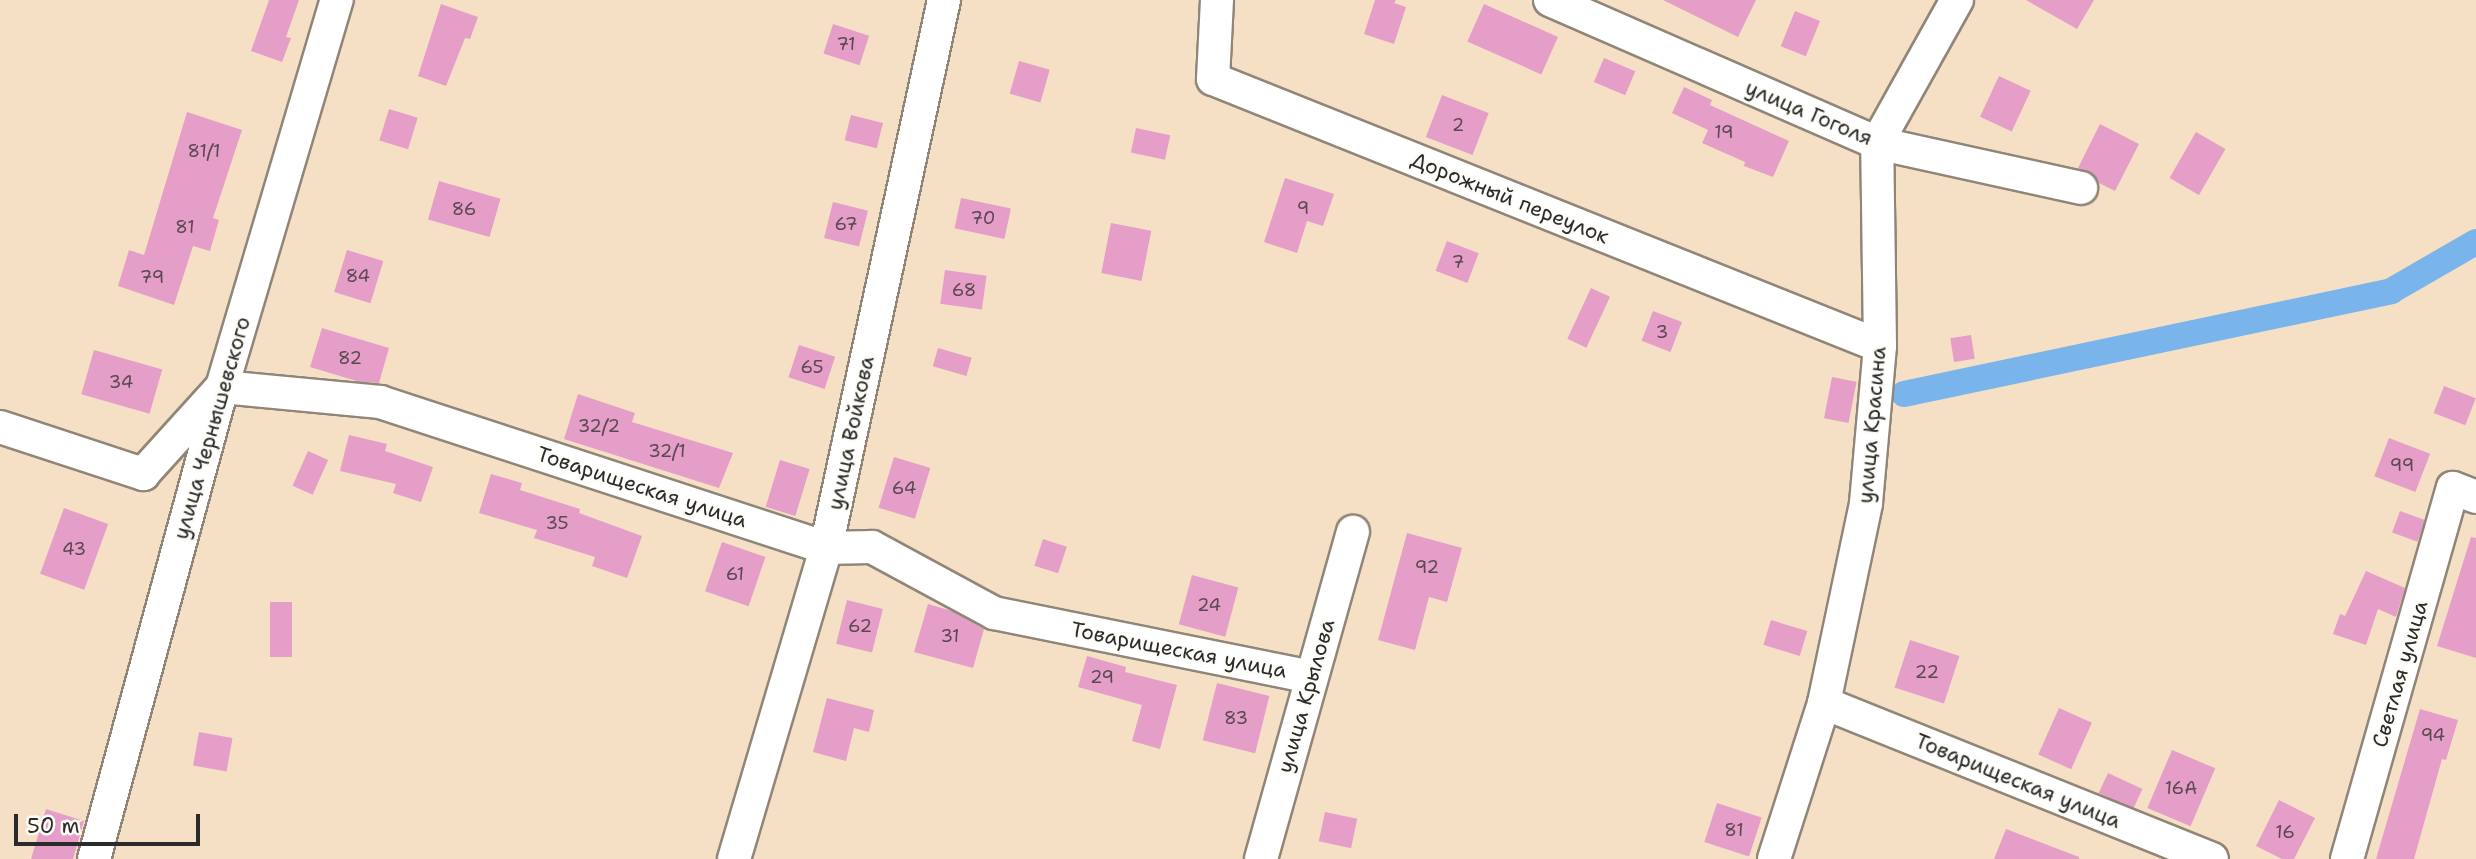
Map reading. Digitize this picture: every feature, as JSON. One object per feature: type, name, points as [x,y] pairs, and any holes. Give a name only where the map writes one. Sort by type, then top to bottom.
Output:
[{"type":"street","name":"улица Чернышевского","points":[[94,859],[222,387],[337,0]]},
{"type":"street","name":"улица Войкова","points":[[734,859],[826,548],[944,0]]},
{"type":"street","name":"Дорожный переулок","points":[[1217,0],[1213,79],[1880,346]]},
{"type":"street","name":"улица Гоголя","points":[[1550,0],[1877,143],[2081,188]]},
{"type":"street","points":[[1877,143],[1957,0]]},
{"type":"street","name":"улица Красина","points":[[1774,859],[1824,703],[1866,503],[1880,346],[1877,143]]},
{"type":"street","points":[[0,427],[143,474],[222,387]]},
{"type":"street","name":"Товарищеская улица","points":[[222,387],[380,402],[826,548],[872,547],[993,613],[1311,677]]},
{"type":"street","name":"Светлая улица","points":[[2347,859],[2464,492]]},
{"type":"street","name":"улица Крылова","points":[[1261,859],[1353,532]]},
{"type":"street","name":"Товарищеская улица","points":[[1824,703],[2212,859]]},
{"type":"building","points":[[269,0],[299,0],[286,37],[291,38],[282,62],[251,51]]},
{"type":"building","points":[[1375,0],[1396,0],[1394,3],[1406,7],[1394,44],[1364,34]]},
{"type":"building","points":[[1663,0],[1756,0],[1738,37]]},
{"type":"building","points":[[2026,0],[2094,0],[2077,29]]},
{"type":"building","points":[[441,4],[478,17],[470,39],[465,38],[446,86],[418,76]]},
{"type":"building","points":[[1484,4],[1558,37],[1541,74],[1467,41]]},
{"type":"building","points":[[1795,11],[1820,21],[1806,56],[1781,46]]},
{"type":"building","points":[[833,24],[869,36],[860,65],[823,53]]},
{"type":"building","points":[[1604,58],[1635,71],[1625,95],[1594,82]]},
{"type":"building","points":[[1019,61],[1050,70],[1040,103],[1010,94]]},
{"type":"building","points":[[1999,76],[2031,91],[2012,132],[1980,117]]},
{"type":"building","points":[[1684,87],[1712,100],[1710,105],[1789,141],[1773,177],[1744,166],[1745,162],[1702,143],[1708,130],[1672,113]]},
{"type":"building","points":[[1442,95],[1489,113],[1473,155],[1426,137]]},
{"type":"building","points":[[389,109],[418,118],[408,149],[379,141]]},
{"type":"building","points":[[187,112],[242,130],[213,218],[219,220],[210,251],[193,246],[174,305],[118,286],[129,250],[144,255]]},
{"type":"building","points":[[851,115],[883,123],[877,148],[845,140]]},
{"type":"building","points":[[2100,124],[2139,144],[2115,191],[2099,183],[2093,174],[2078,168]]},
{"type":"building","points":[[1136,128],[1170,135],[1165,160],[1131,152]]},
{"type":"building","points":[[2196,132],[2225,149],[2199,195],[2170,178]]},
{"type":"building","points":[[1285,178],[1334,194],[1323,226],[1307,221],[1297,253],[1264,242]]},
{"type":"building","points":[[439,181],[501,199],[489,237],[428,219]]},
{"type":"building","points":[[961,198],[1011,209],[1004,239],[955,228]]},
{"type":"building","points":[[833,202],[868,211],[859,247],[824,238]]},
{"type":"building","points":[[1111,223],[1151,231],[1142,281],[1101,273]]},
{"type":"building","points":[[1447,241],[1479,253],[1467,283],[1436,271]]},
{"type":"building","points":[[347,250],[383,261],[370,303],[334,292]]},
{"type":"building","points":[[945,270],[987,276],[982,310],[940,304]]},
{"type":"building","points":[[1591,288],[1610,297],[1586,348],[1567,339]]},
{"type":"building","points":[[1653,311],[1682,322],[1670,352],[1642,341]]},
{"type":"building","points":[[322,328],[389,348],[379,383],[360,382],[310,367]]},
{"type":"building","points":[[1971,335],[1975,359],[1954,362],[1950,338]]},
{"type":"building","points":[[799,345],[835,357],[825,389],[788,377]]},
{"type":"building","points":[[938,348],[972,358],[966,376],[933,366]]},
{"type":"building","points":[[94,350],[162,370],[150,414],[81,394]]},
{"type":"building","points":[[1832,377],[1857,382],[1849,423],[1824,418]]},
{"type":"building","points":[[2444,386],[2476,398],[2465,425],[2434,413]]},
{"type":"building","points":[[578,394],[635,413],[632,422],[733,453],[719,488],[564,439]]},
{"type":"building","points":[[349,435],[387,444],[385,451],[433,467],[421,502],[393,493],[396,484],[340,471]]},
{"type":"building","points":[[2389,438],[2430,454],[2415,492],[2374,476]]},
{"type":"building","points":[[308,451],[328,460],[313,495],[293,486]]},
{"type":"building","points":[[894,457],[930,468],[915,519],[879,508]]},
{"type":"building","points":[[780,460],[810,469],[795,516],[766,507]]},
{"type":"building","points":[[491,474],[522,483],[520,490],[580,509],[579,513],[642,536],[627,578],[592,566],[595,557],[534,538],[537,530],[479,513]]},
{"type":"building","points":[[64,508],[108,524],[84,590],[40,574]]},
{"type":"building","points":[[2400,511],[2425,520],[2418,542],[2392,533]]},
{"type":"building","points":[[1407,533],[1462,548],[1447,602],[1429,597],[1415,650],[1378,640]]},
{"type":"building","points":[[2471,537],[2476,538],[2476,658],[2437,646]]},
{"type":"building","points":[[1043,539],[1067,547],[1058,573],[1034,566]]},
{"type":"building","points":[[722,542],[765,557],[749,606],[705,591]]},
{"type":"building","points":[[2366,571],[2405,588],[2396,617],[2378,609],[2366,645],[2333,634],[2340,614],[2345,616]]},
{"type":"building","points":[[1192,575],[1238,587],[1225,637],[1179,624]]},
{"type":"building","points":[[847,600],[883,609],[872,653],[836,644]]},
{"type":"building","points":[[270,602],[292,602],[292,657],[270,657]]},
{"type":"building","points":[[928,604],[952,611],[984,629],[973,668],[914,652]]},
{"type":"building","points":[[1771,620],[1807,631],[1800,656],[1763,645]]},
{"type":"building","points":[[1910,640],[1959,656],[1944,704],[1895,688]]},
{"type":"building","points":[[1087,656],[1126,667],[1125,672],[1177,685],[1160,749],[1132,741],[1142,705],[1078,687]]},
{"type":"building","points":[[1217,683],[1269,696],[1255,753],[1203,740]]},
{"type":"building","points":[[827,698],[874,710],[869,732],[854,728],[846,761],[813,752]]},
{"type":"building","points":[[2059,708],[2092,723],[2071,769],[2038,755]]},
{"type":"building","points":[[2420,709],[2458,720],[2446,760],[2442,759],[2414,859],[2376,859]]},
{"type":"building","points":[[199,732],[232,738],[227,771],[193,765]]},
{"type":"building","points":[[2172,750],[2215,768],[2191,826],[2147,808]]},
{"type":"building","points":[[2108,773],[2142,789],[2133,809],[2099,793]]},
{"type":"building","points":[[2279,800],[2315,818],[2294,859],[2282,859],[2256,846]]},
{"type":"building","points":[[1717,803],[1762,818],[1749,857],[1704,842]]},
{"type":"building","points":[[46,809],[84,821],[73,859],[31,859]]},
{"type":"building","points":[[1325,812],[1357,819],[1351,848],[1319,841]]},
{"type":"building","points":[[2006,829],[2079,857],[2079,859],[1994,859]]},
{"type":"waterway","points":[[1904,394],[2391,291],[2476,242]]}]
